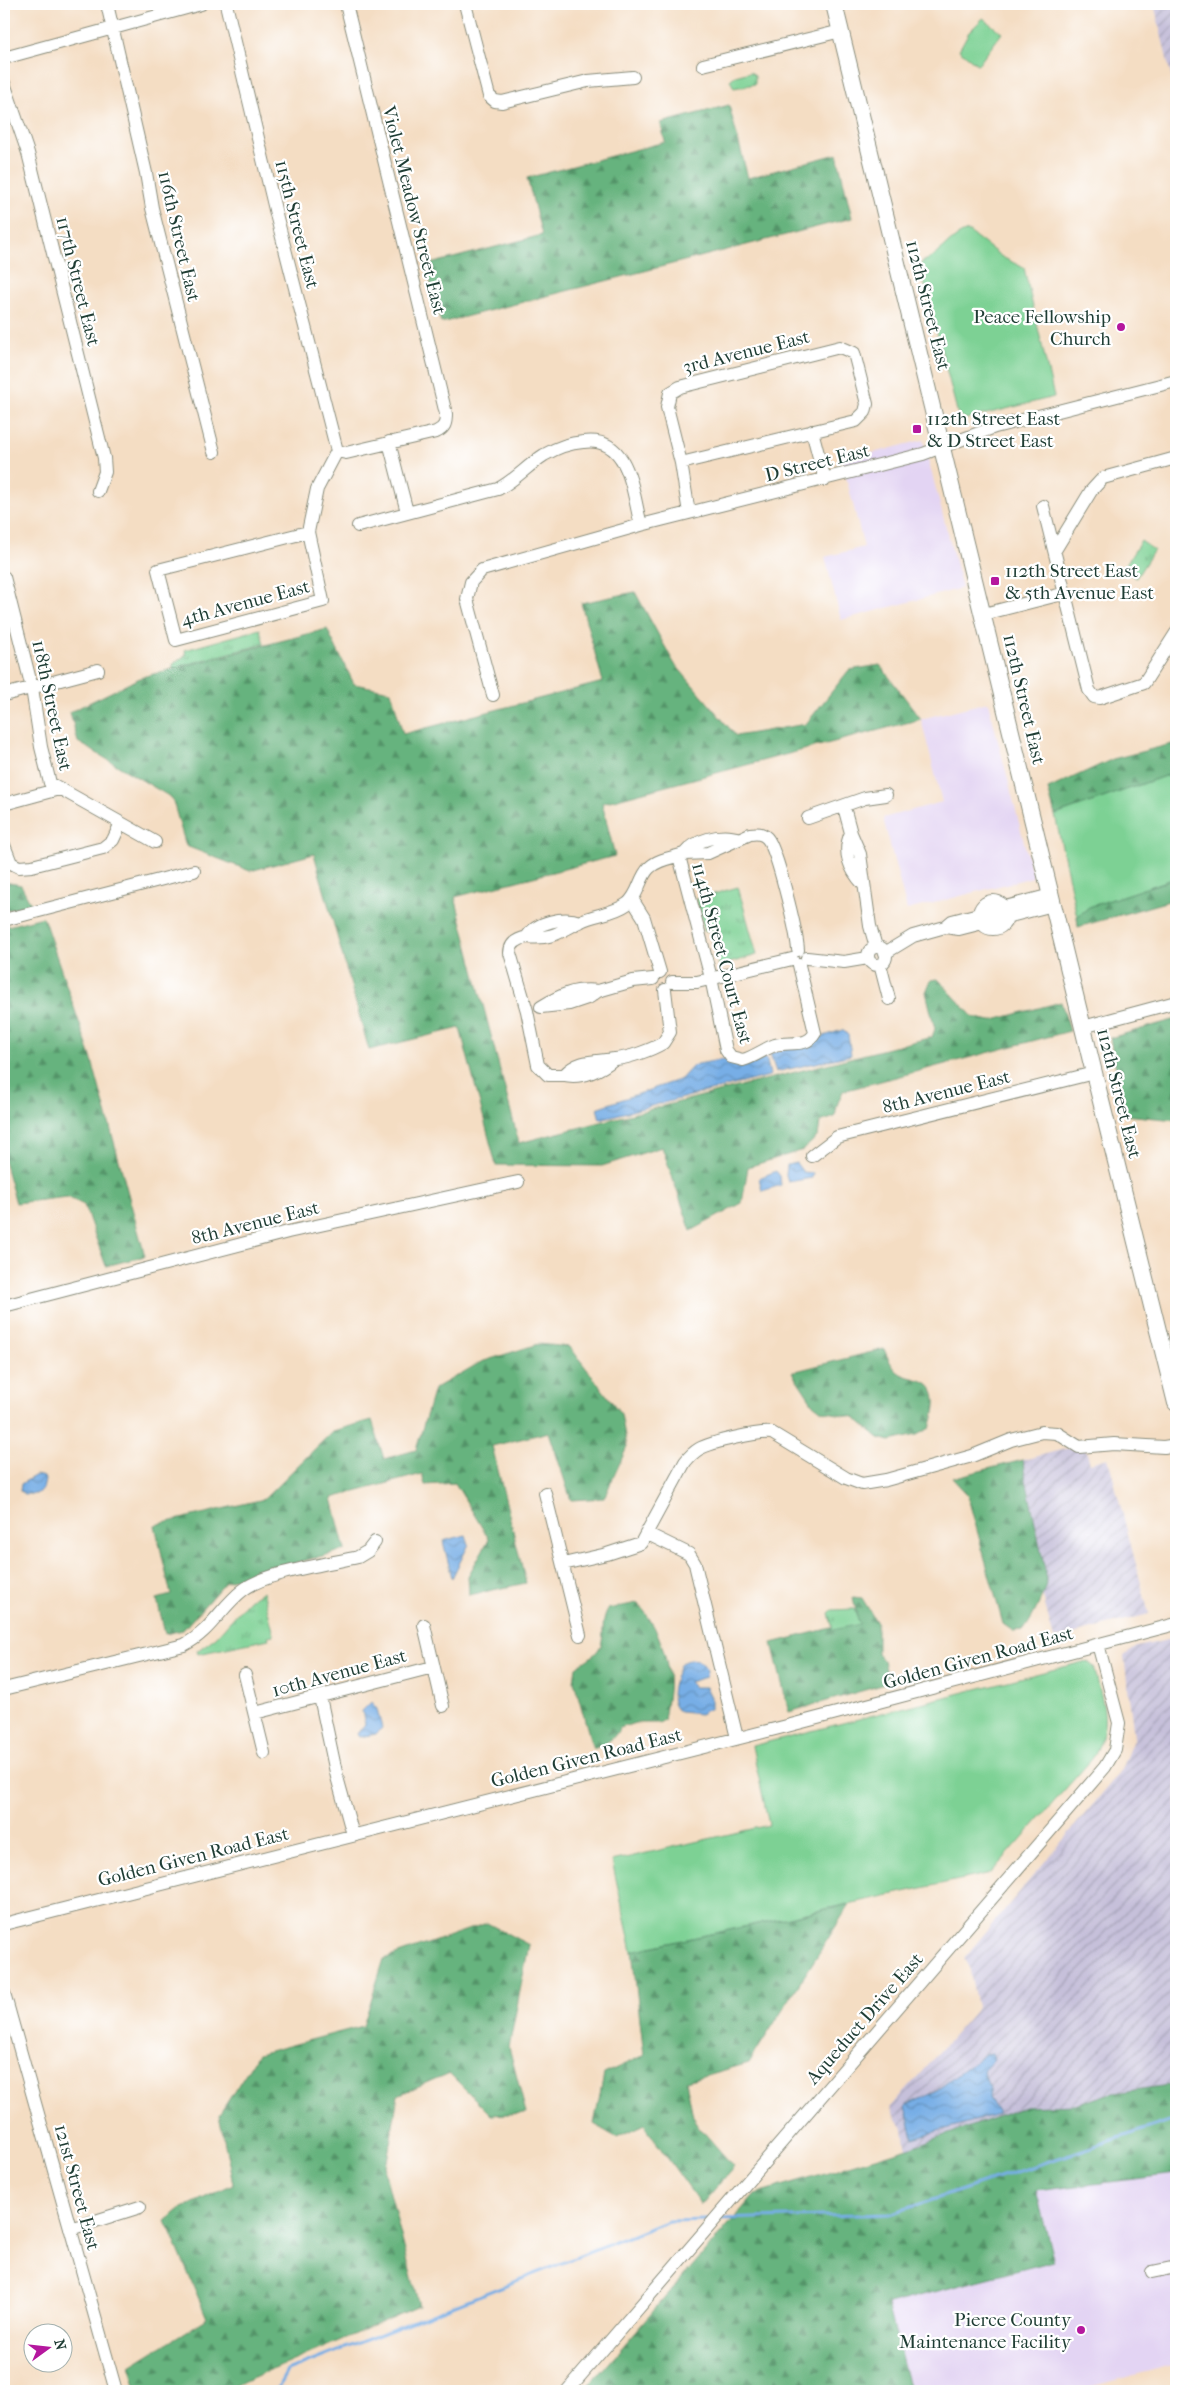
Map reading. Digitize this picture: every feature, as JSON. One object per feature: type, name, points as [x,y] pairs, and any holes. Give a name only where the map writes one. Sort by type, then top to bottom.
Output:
[{"type":"main road","name":"112th Street East","points":[[834,4],[1176,1403]]},
{"type":"street","name":"116th Street East","points":[[106,4],[113,28],[152,208],[214,452]]},
{"type":"street","points":[[4,58],[201,4]]},
{"type":"street","name":"115th Street East","points":[[226,4],[287,256],[337,451]]},
{"type":"street","name":"Violet Meadow Street East","points":[[346,4],[446,414],[445,425],[436,432],[389,442]]},
{"type":"street","points":[[465,4],[489,96],[498,102],[588,80],[633,76]]},
{"type":"street","points":[[703,65],[841,31]]},
{"type":"street","name":"117th Street East","points":[[4,83],[28,153],[104,458],[105,472],[98,491]]},
{"type":"street","name":"3rd Avenue East","points":[[681,463],[667,407],[670,393],[680,387],[840,347],[847,348],[854,354],[858,362],[867,404],[865,412],[856,421],[812,431]]},
{"type":"street","name":"D Street East","points":[[493,695],[467,599],[471,582],[478,573],[489,568],[641,525],[923,454],[995,427],[1176,381]]},
{"type":"street","points":[[690,513],[681,463],[812,431],[825,480]]},
{"type":"street","points":[[358,526],[498,489],[510,483],[551,451],[592,440],[607,444],[623,459],[641,525]]},
{"type":"street","points":[[308,532],[317,489],[337,451],[346,453],[389,442],[407,512]]},
{"type":"street","points":[[1055,550],[1091,491],[1103,478],[1176,458]]},
{"type":"street","points":[[1043,506],[1089,690],[1094,697],[1099,698],[1144,683],[1176,633]]},
{"type":"street","name":"4th Avenue East","points":[[308,532],[323,601],[176,640],[158,570],[308,532]]},
{"type":"street","name":"118th Street East","points":[[4,577],[32,688],[48,778],[59,789],[155,842]]},
{"type":"street","points":[[984,614],[1066,593]]},
{"type":"street","points":[[4,695],[98,670]]},
{"type":"street","points":[[4,804],[59,789]]},
{"type":"street","points":[[808,818],[844,807],[865,798],[886,796]]},
{"type":"street","points":[[844,807],[851,833],[860,854],[877,956],[889,998]]},
{"type":"street","points":[[4,845],[8,860],[19,867],[32,866],[103,848],[113,840],[121,823]]},
{"type":"street","points":[[668,986],[670,1032],[663,1043],[614,1059],[605,1067],[584,1075],[572,1077],[548,1075],[538,1065],[527,1011],[510,953],[514,944],[527,937],[531,931],[554,921],[571,918],[580,922],[612,912],[632,899],[649,868],[661,860],[681,855],[688,849],[713,838],[728,836],[737,838],[756,833],[767,838],[771,843],[789,902],[799,958]]},
{"type":"street","name":"114th Street Court East","points":[[681,855],[711,978],[726,1050],[731,1057],[743,1060],[778,1044],[805,1042],[815,1033],[799,958]]},
{"type":"street","points":[[4,920],[194,871]]},
{"type":"street","points":[[632,899],[644,918],[657,975],[655,986],[696,982],[799,958],[844,962],[877,956],[913,936],[945,928],[952,920],[980,918]]},
{"type":"street","points":[[1005,912],[1052,900]]},
{"type":"street","points":[[989,901],[998,902],[1005,912],[1003,924],[996,929],[987,928],[980,918],[982,906],[989,901]]},
{"type":"street","points":[[527,1011],[541,1007],[562,994],[587,989],[598,991],[657,975]]},
{"type":"street","points":[[1083,1027],[1176,1002]]},
{"type":"street","name":"8th Avenue East","points":[[812,1156],[838,1137],[1094,1073]]},
{"type":"street","name":"8th Avenue East","points":[[4,1306],[288,1232],[518,1182]]},
{"type":"street","points":[[563,1564],[636,1545],[648,1534],[685,1462],[691,1455],[702,1447],[759,1433],[772,1433],[846,1478],[862,1484],[972,1456],[996,1445],[1042,1432],[1057,1433],[1079,1447],[1114,1444],[1164,1447],[1176,1444]]},
{"type":"street","points":[[545,1493],[580,1635]]},
{"type":"street","points":[[648,1534],[690,1554],[695,1564],[737,1738]]},
{"type":"street","points":[[4,1689],[184,1645],[206,1631],[245,1588],[268,1578],[358,1557],[368,1551],[375,1542]]},
{"type":"street","name":"Golden Given Road East","points":[[4,1924],[737,1738],[1176,1624]]},
{"type":"street","points":[[424,1625],[443,1706]]},
{"type":"street","name":"Aqueduct Drive East","points":[[567,2391],[1105,1767],[1115,1750],[1119,1723],[1098,1644]]},
{"type":"street","name":"10th Avenue East","points":[[255,1713],[433,1666]]},
{"type":"street","points":[[245,1675],[264,1753]]},
{"type":"street","points":[[320,1697],[337,1777],[352,1835]]},
{"type":"street","name":"121st Street East","points":[[4,1993],[116,2391]]},
{"type":"street","points":[[70,2229],[140,2207]]},
{"type":"street","points":[[1152,2272],[1176,2267]]},
{"type":"shaded area","points":[[1154,4],[1176,4],[1176,97]]},
{"type":"shaded area","points":[[923,440],[962,588],[841,620],[825,557],[864,547],[842,461]]},
{"type":"shaded area","points":[[988,702],[1033,877],[907,910],[883,818],[942,802],[921,719]]},
{"type":"shaded area","points":[[1084,1444],[1090,1463],[1108,1458],[1149,1614],[1054,1639],[1008,1464]]},
{"type":"shaded area","points":[[1176,1638],[1176,2084],[1108,2094],[1075,2105],[1025,2107],[907,2149],[904,2130],[890,2108],[977,2007],[970,1971],[964,1958],[1120,1772],[1134,1737],[1124,1656],[1137,1647]]},
{"type":"shaded area","points":[[1176,2174],[1176,2364],[1074,2391],[910,2391],[887,2304],[1054,2261],[1035,2191]]},
{"type":"green space","points":[[983,18],[1002,33],[978,65],[959,50],[969,32]]},
{"type":"green space","points":[[750,72],[755,75],[755,84],[734,88],[730,80],[735,76]]},
{"type":"green space","points":[[729,105],[748,178],[837,154],[852,218],[441,323],[426,265],[542,235],[527,178],[665,142],[661,123]]},
{"type":"green space","points":[[968,231],[1002,257],[1024,268],[1054,397],[966,419],[958,415],[920,266],[922,262],[956,237]]},
{"type":"green space","points":[[1141,541],[1154,550],[1136,578],[1122,570]]},
{"type":"green space","points":[[635,592],[674,663],[736,736],[806,724],[849,670],[880,665],[921,719],[602,803],[615,856],[455,897],[519,1143],[932,1037],[935,1029],[926,992],[931,980],[938,979],[973,1017],[990,1021],[1061,1002],[1070,1031],[843,1091],[837,1105],[835,1117],[820,1122],[818,1136],[803,1150],[748,1167],[742,1203],[691,1231],[662,1147],[602,1166],[496,1165],[460,1028],[369,1050],[314,854],[250,871],[186,846],[172,798],[78,742],[70,712],[142,677],[327,629],[354,684],[391,691],[403,734],[603,682],[581,603]]},
{"type":"green space","points":[[260,629],[264,644],[173,668],[173,664],[186,655],[185,650]]},
{"type":"green space","points":[[1176,743],[1176,772],[1055,815],[1048,789],[1113,759]]},
{"type":"green space","points":[[1176,772],[1176,878],[1089,907],[1077,917],[1055,815]]},
{"type":"green space","points":[[1176,878],[1176,899],[1078,927],[1077,917],[1089,907]]},
{"type":"green space","points":[[4,882],[21,885],[31,904],[4,911]]},
{"type":"green space","points":[[738,887],[757,955],[719,966],[712,940],[719,938],[716,929],[705,932],[696,899]]},
{"type":"green space","points":[[43,917],[91,1057],[145,1256],[106,1266],[84,1205],[67,1197],[16,1203],[4,1161],[4,927]]},
{"type":"green space","points":[[1176,1019],[1176,1120],[1125,1115],[1110,1038]]},
{"type":"green space","points":[[538,1344],[570,1347],[621,1414],[627,1447],[604,1498],[571,1500],[549,1432],[492,1446],[526,1583],[469,1595],[468,1576],[489,1539],[455,1483],[425,1485],[422,1474],[332,1498],[345,1550],[226,1581],[183,1630],[165,1634],[157,1599],[171,1595],[155,1525],[264,1499],[333,1431],[372,1420],[384,1459],[416,1450],[434,1389],[481,1362]]},
{"type":"green space","points":[[884,1349],[898,1372],[927,1383],[932,1388],[935,1408],[930,1428],[917,1435],[890,1441],[879,1438],[854,1417],[822,1411],[813,1404],[792,1372]]},
{"type":"green space","points":[[1023,1460],[1047,1580],[1038,1606],[1024,1630],[1013,1631],[1003,1624],[967,1494],[952,1478]]},
{"type":"green space","points":[[263,1591],[274,1635],[268,1636],[269,1639],[198,1654],[197,1651],[216,1637],[249,1600]]},
{"type":"green space","points":[[853,1597],[862,1598],[877,1623],[877,1653],[884,1661],[889,1683],[789,1712],[772,1643],[858,1621]]},
{"type":"green space","points":[[637,1603],[654,1626],[664,1654],[668,1673],[668,1696],[664,1720],[659,1723],[635,1723],[620,1728],[609,1741],[593,1749],[574,1681],[576,1667],[593,1655],[601,1646],[604,1620],[608,1609]]},
{"type":"green space","points":[[854,1609],[860,1624],[833,1630],[829,1613],[832,1610]]},
{"type":"green space","points":[[1087,1661],[1094,1667],[1103,1703],[1104,1724],[1098,1746],[1092,1759],[991,1873],[632,1951],[612,1861],[769,1825],[752,1746]]},
{"type":"green space","points":[[850,1904],[749,2063],[686,2081],[694,2121],[734,2167],[701,2205],[644,2125],[617,2138],[594,2124],[604,2074],[644,2055],[632,1951]]},
{"type":"green space","points":[[487,1923],[529,1945],[509,2047],[526,2113],[491,2115],[449,2073],[398,2095],[385,2173],[419,2306],[224,2391],[136,2391],[130,2366],[207,2318],[166,2221],[179,2210],[233,2184],[219,2115],[258,2054],[363,2026],[384,1959]]},
{"type":"green space","points":[[1176,2084],[1176,2174],[1036,2191],[1054,2261],[888,2304],[910,2391],[584,2391],[755,2194],[915,2146],[1025,2107],[1075,2105],[1108,2094]]},
{"type":"water","points":[[844,1031],[848,1035],[851,1055],[776,1072],[770,1054]]},
{"type":"water","points":[[766,1057],[769,1076],[600,1119],[597,1108],[681,1079],[693,1066],[698,1064],[724,1059],[743,1065],[753,1064]]},
{"type":"water","points":[[796,1163],[803,1172],[813,1173],[812,1178],[788,1182],[786,1175],[787,1165]]},
{"type":"water","points":[[776,1171],[780,1176],[781,1185],[762,1191],[759,1178]]},
{"type":"water","points":[[36,1475],[44,1477],[43,1489],[36,1494],[24,1494],[20,1491],[21,1484]]},
{"type":"water","points":[[466,1535],[469,1544],[452,1578],[443,1541]]},
{"type":"water","points":[[690,1659],[698,1660],[707,1670],[706,1677],[689,1682],[694,1687],[706,1687],[711,1697],[711,1708],[700,1714],[680,1712],[675,1708],[673,1702],[674,1681],[679,1668],[681,1663]]},
{"type":"water","points":[[371,1702],[377,1709],[382,1728],[376,1734],[359,1737],[357,1734],[365,1724],[362,1711]]},
{"type":"water","points":[[992,2053],[994,2059],[984,2070],[989,2098],[998,2114],[913,2138],[905,2106],[933,2093],[985,2054]]},
{"type":"waterway","points":[[720,2219],[890,2214],[1176,2119]]},
{"type":"waterway","points":[[276,2391],[287,2371],[669,2221],[708,2220]]},
{"type":"place","name":"Peace Fellowship Church","points":[[1121,327]]},
{"type":"place","name":"112th Street East & D Street East","points":[[917,429]]},
{"type":"place","name":"112th Street East & 5th Avenue East","points":[[995,581]]},
{"type":"place","name":"Pierce County Maintenance Facility","points":[[1081,2330]]}]
